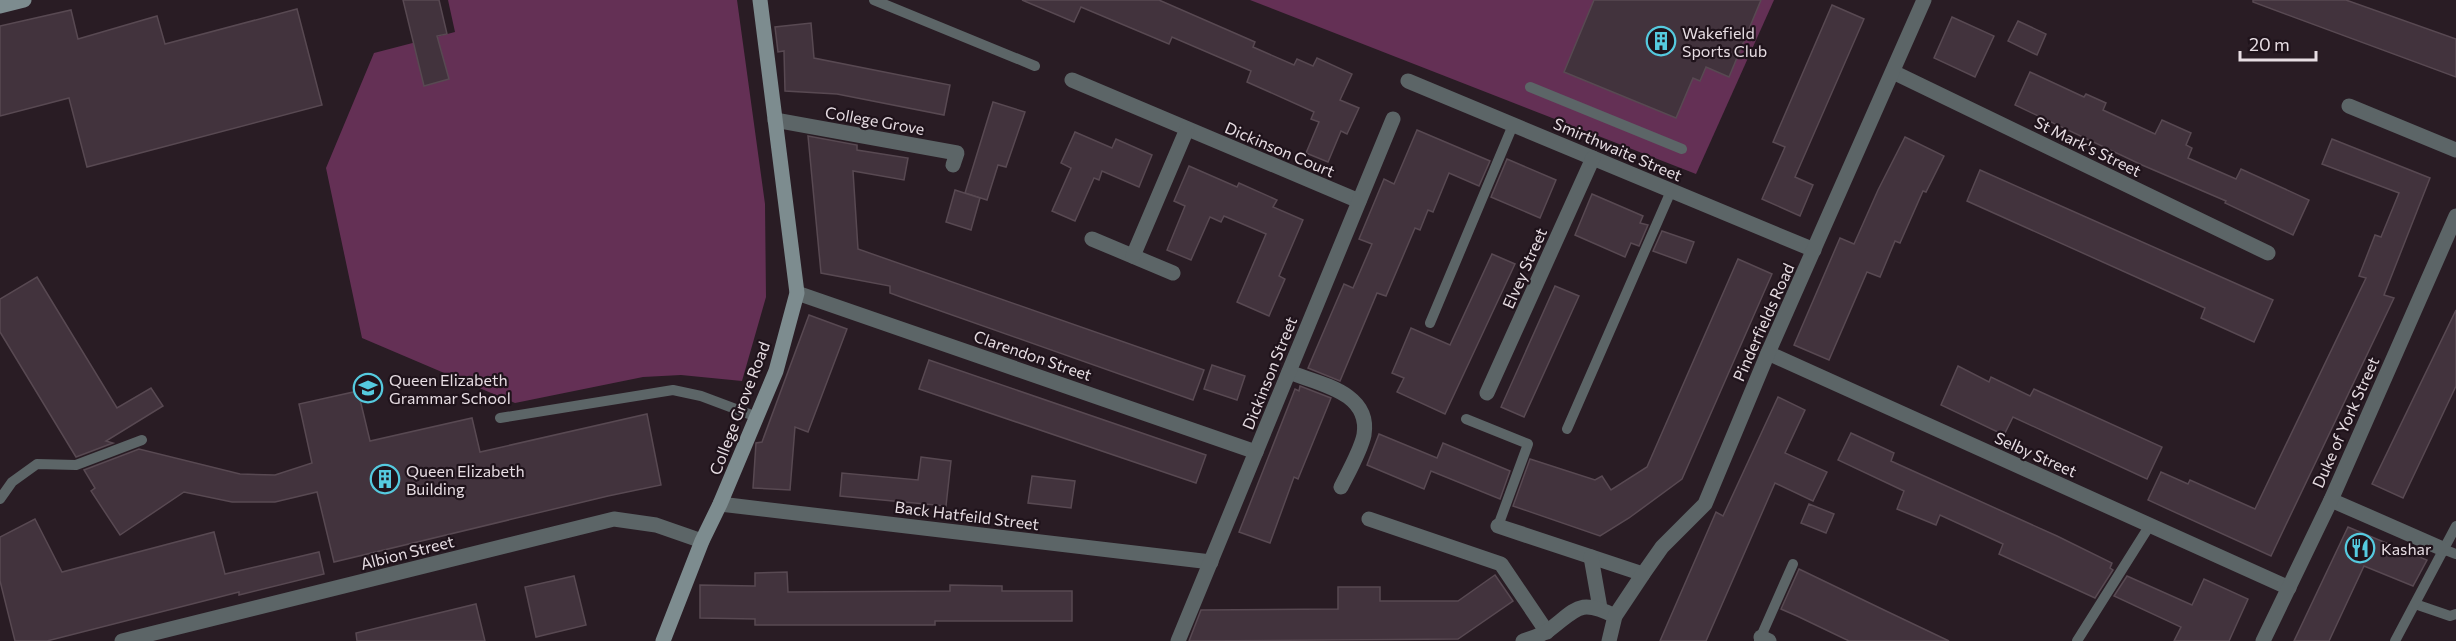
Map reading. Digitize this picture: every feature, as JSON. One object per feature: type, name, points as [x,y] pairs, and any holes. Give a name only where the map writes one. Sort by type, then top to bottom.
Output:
[{"type":"street","points":[[0,6],[24,0]]},
{"type":"street","name":"College Grove Road","points":[[663,641],[702,541],[776,371],[798,293],[760,0]]},
{"type":"street","name":"Pinderfields Road","points":[[1610,641],[1615,616],[1643,574],[1662,547],[1705,504],[1768,353],[1924,0]]},
{"type":"street","name":"St Mark's Street","points":[[1893,72],[2268,253]]},
{"type":"street","name":"Dickinson Court","points":[[1072,80],[1359,201]]},
{"type":"street","name":"Smirthwaite Street","points":[[1408,81],[1814,250]]},
{"type":"street","points":[[2349,106],[2456,150]]},
{"type":"street","name":"Dickinson Street","points":[[1178,641],[1393,119]]},
{"type":"street","name":"College Grove","points":[[775,120],[957,153],[953,165]]},
{"type":"street","points":[[1133,256],[1187,129]]},
{"type":"street","name":"Elvey Street","points":[[1487,393],[1593,158]]},
{"type":"street","name":"Duke of York Street","points":[[2263,641],[2331,500],[2456,216]]},
{"type":"street","points":[[1092,239],[1173,273]]},
{"type":"street","name":"Clarendon Street","points":[[798,293],[1256,452]]},
{"type":"street","name":"Selby Street","points":[[1768,353],[2289,588]]},
{"type":"street","points":[[1289,372],[1349,395],[1362,412],[1364,435],[1341,488]]},
{"type":"street","points":[[2331,500],[2450,552]]},
{"type":"street","name":"Back Hatfeild Street","points":[[720,504],[1211,562]]},
{"type":"street","name":"Albion Street","points":[[122,641],[614,519],[656,525],[702,541]]},
{"type":"street","points":[[1369,519],[1501,564],[1547,632]]},
{"type":"street","points":[[1498,526],[1643,574]]},
{"type":"street","points":[[1591,557],[1599,608]]},
{"type":"street","points":[[1523,641],[1547,632],[1571,611],[1586,606],[1599,608],[1615,616]]},
{"type":"lane","points":[[874,0],[1035,66]]},
{"type":"lane","points":[[1530,87],[1682,149]]},
{"type":"lane","points":[[1430,323],[1513,125]]},
{"type":"lane","points":[[1567,429],[1671,191]]},
{"type":"lane","points":[[500,418],[673,390],[700,396],[757,417]]},
{"type":"lane","points":[[1466,419],[1528,444],[1498,526]]},
{"type":"lane","points":[[0,499],[12,482],[37,464],[76,465],[142,440]]},
{"type":"lane","points":[[2077,641],[2150,525]]},
{"type":"lane","points":[[2395,641],[2415,604],[2450,552],[2456,526]]},
{"type":"lane","points":[[1763,640],[1794,564]]},
{"type":"lane","points":[[2415,604],[2450,616],[2456,614]]},
{"type":"shaded area","points":[[448,0],[737,0],[765,204],[766,297],[742,381],[681,375],[643,377],[515,403],[362,338],[326,168],[374,53],[455,32]]},
{"type":"shaded area","points":[[1250,0],[1774,0],[1696,174]]},
{"type":"building","points":[[403,0],[439,0],[447,34],[437,36],[449,79],[424,86]]},
{"type":"building","points":[[1022,0],[1159,0],[1255,42],[1253,47],[1294,65],[1297,59],[1313,66],[1317,58],[1352,74],[1340,100],[1359,108],[1347,134],[1341,131],[1328,162],[1306,153],[1319,122],[1311,119],[1314,112],[1247,82],[1251,71],[1172,37],[1169,44],[1081,7],[1074,22]]},
{"type":"building","name":"Wakefield Sports Club","points":[[1594,0],[1761,0],[1729,77],[1706,67],[1700,81],[1693,78],[1676,118],[1564,72]]},
{"type":"building","points":[[2253,0],[2346,0],[2456,39],[2456,77],[2253,2]]},
{"type":"building","points":[[1832,5],[1864,19],[1795,177],[1813,185],[1800,216],[1762,199],[1785,147],[1773,142]]},
{"type":"building","points":[[297,9],[322,105],[87,167],[69,98],[0,116],[0,26],[71,10],[78,39],[157,16],[165,44]]},
{"type":"building","points":[[1952,17],[1994,36],[1975,77],[1934,58]]},
{"type":"building","points":[[2018,21],[2046,34],[2037,55],[2008,41]]},
{"type":"building","points":[[811,23],[814,58],[950,85],[944,115],[837,94],[785,91],[784,51],[778,52],[775,27]]},
{"type":"building","points":[[2030,72],[2084,97],[2086,94],[2106,103],[2103,110],[2155,134],[2162,120],[2191,133],[2186,145],[2192,148],[2188,158],[2236,179],[2241,169],[2309,200],[2293,235],[2225,203],[2226,201],[2142,165],[2015,105]]},
{"type":"building","points":[[993,102],[1025,112],[1006,167],[998,165],[987,200],[965,193]]},
{"type":"building","points":[[1417,130],[1490,161],[1479,186],[1449,173],[1433,212],[1428,210],[1420,230],[1415,228],[1386,296],[1377,293],[1340,381],[1308,368],[1344,284],[1353,288],[1372,244],[1359,239],[1384,179],[1394,184]]},
{"type":"building","points":[[1075,132],[1112,148],[1116,139],[1152,155],[1139,187],[1102,171],[1099,180],[1094,178],[1075,221],[1052,211],[1071,168],[1061,163]]},
{"type":"building","points":[[808,136],[857,145],[857,150],[908,158],[904,180],[853,171],[858,249],[1204,370],[1193,400],[890,293],[890,286],[821,273]]},
{"type":"building","points":[[1905,137],[1944,156],[1926,192],[1923,191],[1900,243],[1895,241],[1880,277],[1867,272],[1829,360],[1794,345],[1840,238],[1854,244]]},
{"type":"building","points":[[2332,139],[2430,178],[2384,295],[2394,298],[2271,556],[2148,500],[2161,472],[2188,484],[2190,480],[2255,509],[2366,278],[2359,276],[2375,235],[2381,237],[2399,193],[2322,164]]},
{"type":"building","points":[[1507,159],[1556,180],[1540,218],[1491,197]]},
{"type":"building","points":[[1189,166],[1237,187],[1239,183],[1277,200],[1273,207],[1303,220],[1279,276],[1285,279],[1269,316],[1237,302],[1266,234],[1224,216],[1221,222],[1210,217],[1191,260],[1167,250],[1185,206],[1174,201]]},
{"type":"building","points":[[1980,170],[2273,300],[2254,342],[2201,318],[2205,308],[1967,201]]},
{"type":"building","points":[[955,190],[980,198],[971,230],[946,222]]},
{"type":"building","points":[[1592,194],[1643,216],[1640,223],[1648,225],[1639,246],[1631,243],[1625,257],[1575,235]]},
{"type":"building","points":[[1662,231],[1694,242],[1686,263],[1653,251]]},
{"type":"building","points":[[1492,254],[1515,264],[1445,414],[1397,392],[1404,378],[1392,373],[1411,328],[1450,345]]},
{"type":"building","points":[[1738,259],[1772,274],[1682,479],[1600,536],[1513,506],[1530,459],[1595,480],[1602,476],[1611,490],[1647,467]]},
{"type":"building","points":[[37,277],[117,408],[151,388],[163,406],[106,441],[113,443],[76,457],[0,332],[0,299]]},
{"type":"building","points":[[1555,286],[1579,296],[1524,417],[1501,407]]},
{"type":"building","points":[[2456,310],[2456,386],[2403,498],[2372,484]]},
{"type":"building","points":[[809,315],[847,329],[808,432],[795,427],[790,490],[753,488],[756,443],[762,442]]},
{"type":"building","points":[[929,360],[1206,455],[1196,483],[919,389]]},
{"type":"building","points":[[1212,365],[1245,376],[1237,400],[1204,389]]},
{"type":"building","points":[[1958,366],[1989,382],[1991,377],[2030,396],[2034,389],[2162,447],[2147,479],[2013,417],[2004,435],[1941,405]]},
{"type":"building","points":[[1300,386],[1331,398],[1298,479],[1294,477],[1270,543],[1239,532],[1295,389],[1299,391]]},
{"type":"building","name":"Queen Elizabeth Building","points":[[358,391],[370,441],[472,418],[480,452],[647,414],[661,485],[334,562],[317,492],[275,502],[232,502],[184,492],[120,535],[91,491],[95,488],[84,470],[139,449],[240,474],[275,475],[312,463],[299,404]]},
{"type":"building","points":[[1778,397],[1805,410],[1785,453],[1827,472],[1813,501],[1775,483],[1706,641],[1660,641],[1716,512],[1723,516]]},
{"type":"building","points":[[1851,433],[1894,453],[1891,461],[2112,563],[2110,568],[2113,570],[2095,598],[1999,554],[2003,544],[1940,515],[1936,525],[1897,509],[1904,491],[1838,460]]},
{"type":"building","points":[[1379,434],[1437,458],[1443,443],[1510,471],[1500,499],[1431,471],[1424,489],[1367,465]]},
{"type":"building","points":[[921,457],[951,461],[946,506],[840,496],[842,473],[918,480]]},
{"type":"building","points":[[1032,476],[1075,481],[1071,508],[1028,503]]},
{"type":"building","points":[[1809,504],[1834,514],[1826,533],[1801,523]]},
{"type":"building","points":[[35,519],[62,572],[214,532],[225,574],[319,552],[324,574],[239,595],[239,592],[47,641],[15,641],[0,581],[0,537]]},
{"type":"building","points":[[2348,527],[2427,560],[2413,586],[2364,566],[2329,641],[2294,641]]},
{"type":"building","points":[[1799,569],[1949,641],[1849,641],[1781,609]]},
{"type":"building","points":[[787,572],[788,592],[950,591],[950,585],[1002,586],[1002,591],[1072,591],[1072,621],[935,621],[935,625],[755,625],[755,619],[700,618],[700,585],[755,586],[755,573]]},
{"type":"building","points":[[1495,575],[1513,601],[1458,639],[1189,641],[1201,610],[1338,609],[1338,587],[1380,587],[1380,601],[1458,601]]},
{"type":"building","points":[[574,576],[586,625],[536,637],[525,587]]},
{"type":"building","points":[[2127,576],[2192,605],[2204,579],[2248,599],[2229,641],[2174,641],[2181,627],[2114,596]]},
{"type":"building","points":[[476,604],[485,641],[357,641],[356,633]]},
{"type":"place","name":"Wakefield Sports Club","points":[[1661,41]]},
{"type":"place","name":"Queen Elizabeth Grammar School","points":[[368,388]]},
{"type":"place","name":"Queen Elizabeth Building","points":[[385,479]]},
{"type":"place","name":"Kashar","points":[[2360,548]]}]
